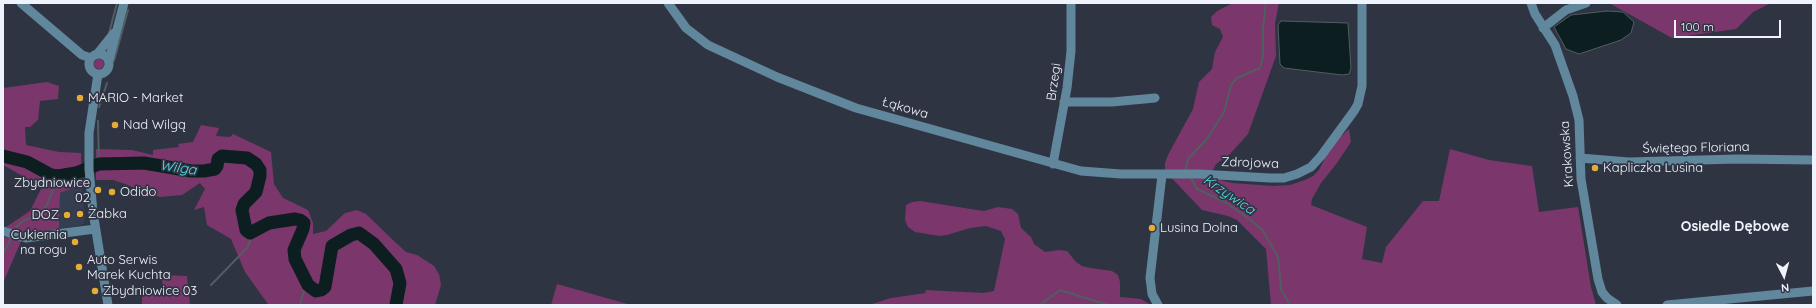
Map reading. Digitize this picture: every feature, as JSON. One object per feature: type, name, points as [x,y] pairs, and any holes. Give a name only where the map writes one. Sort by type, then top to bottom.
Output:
[{"type":"street","points":[[21,3],[82,55],[105,55],[109,60]]},
{"type":"street","points":[[116,30],[89,64],[90,69],[98,74],[107,70],[124,3]]},
{"type":"street","name":"Łąkowa","points":[[668,3],[686,28],[708,45],[777,77],[856,108],[1053,164],[1093,172],[1162,175]]},
{"type":"street","name":"Brzegi","points":[[1053,164],[1071,51],[1071,3]]},
{"type":"street","name":"Zdrojowa","points":[[1162,175],[1199,174],[1284,178],[1297,174],[1311,166],[1321,156],[1353,113],[1360,95],[1362,3]]},
{"type":"street","name":"Krakowska","points":[[1531,3],[1535,14],[1555,46],[1573,96],[1579,120],[1583,192],[1598,279],[1602,292],[1607,298],[1617,305]]},
{"type":"street","points":[[1543,28],[1566,10],[1586,3]]},
{"type":"street","points":[[98,74],[88,153],[89,186],[108,305]]},
{"type":"street","points":[[1064,102],[1112,102],[1155,98]]},
{"type":"street","name":"Świętego Floriana","points":[[1580,158],[1629,162],[1737,159],[1813,160]]},
{"type":"street","points":[[1158,305],[1152,294],[1150,278],[1162,175]]},
{"type":"street","points":[[4,231],[18,236],[36,237],[95,229]]},
{"type":"street","points":[[1667,305],[1813,291]]},
{"type":"shaded area","points":[[1233,3],[1279,3],[1275,23],[1276,56],[1248,134],[1230,154],[1216,164],[1212,172],[1216,179],[1232,183],[1273,186],[1290,185],[1305,180],[1313,176],[1319,170],[1336,141],[1349,129],[1351,142],[1321,183],[1312,199],[1311,205],[1367,227],[1362,259],[1382,263],[1386,247],[1423,201],[1439,201],[1450,149],[1489,160],[1532,166],[1539,212],[1578,207],[1591,287],[1596,305],[1271,305],[1266,249],[1237,220],[1228,216],[1202,210],[1165,171],[1165,163],[1168,155],[1193,109],[1199,82],[1212,69],[1215,52],[1223,37],[1220,29],[1212,25],[1211,17],[1217,11]]},
{"type":"shaded area","points":[[1609,3],[1771,3],[1753,12],[1736,29],[1672,38]]},
{"type":"shaded area","points":[[1607,11],[1623,12],[1634,22],[1631,33],[1621,40],[1579,54],[1566,49],[1554,27],[1571,15]]},
{"type":"shaded area","points":[[1281,21],[1348,23],[1351,68],[1349,74],[1342,75],[1284,68],[1280,64],[1278,25]]},
{"type":"shaded area","points":[[97,59],[101,59],[103,60],[103,68],[97,69],[94,66],[94,62]]},
{"type":"shaded area","points":[[47,82],[59,86],[58,99],[40,101],[38,120],[30,127],[25,127],[26,145],[59,152],[81,153],[82,185],[60,193],[59,231],[23,234],[6,227],[30,211],[42,187],[3,165],[3,88]]},
{"type":"shaded area","points":[[201,125],[219,128],[216,136],[230,137],[233,134],[271,152],[274,184],[283,198],[308,210],[313,223],[313,234],[326,231],[345,213],[357,210],[366,214],[406,252],[417,255],[434,266],[439,274],[441,285],[435,305],[266,305],[268,304],[245,272],[231,239],[207,225],[204,207],[194,210],[205,189],[200,183],[182,195],[160,197],[142,192],[113,180],[96,180],[96,149],[132,150],[153,155],[153,150],[179,147],[178,144],[193,142]]},
{"type":"shaded area","points":[[82,185],[85,218],[84,224],[59,231],[60,193]]},
{"type":"shaded area","points":[[920,201],[984,211],[998,207],[1012,209],[1018,214],[1021,228],[1031,237],[1034,244],[1045,252],[1059,250],[1067,251],[1076,262],[1082,266],[1112,271],[1118,275],[1120,282],[1120,297],[1141,299],[1151,305],[869,305],[891,298],[926,293],[925,290],[984,293],[994,291],[1005,239],[1001,231],[986,226],[970,228],[939,236],[915,232],[908,227],[905,220],[906,205],[912,202]]},
{"type":"shaded area","points":[[3,237],[22,239],[3,283]]},
{"type":"shaded area","points":[[161,275],[187,276],[190,305],[142,305],[142,295],[161,294],[164,292]]},
{"type":"shaded area","points":[[557,284],[631,305],[551,305]]},
{"type":"waterway","points":[[109,33],[117,3]]},
{"type":"waterway","name":"Krzywica","points":[[1187,170],[1188,159],[1207,139],[1224,112],[1231,85],[1237,78],[1260,68],[1263,56],[1263,28],[1266,3]]},
{"type":"waterway","points":[[114,61],[128,10]]},
{"type":"waterway","points":[[99,107],[107,83]]},
{"type":"waterway","points":[[98,121],[99,164]]},
{"type":"waterway","name":"Wilga","points":[[3,156],[27,162],[51,175],[58,176],[76,173],[99,164],[144,163],[191,171],[204,171],[215,169],[218,159],[222,156],[247,158],[256,164],[260,170],[260,176],[256,192],[244,204],[242,210],[246,230],[250,233],[269,223],[295,219],[304,223],[294,250],[295,259],[308,285],[316,291],[325,287],[332,246],[351,235],[359,233],[374,244],[396,269],[400,283],[396,305]]},
{"type":"waterway","points":[[14,231],[24,220],[38,217],[47,205],[58,176]]},
{"type":"waterway","name":"Krzywica","points":[[1191,178],[1197,189],[1225,202],[1252,221],[1263,231],[1278,257],[1281,289],[1290,305]]},
{"type":"waterway","points":[[211,285],[247,248],[250,241],[250,233]]},
{"type":"waterway","points":[[3,253],[12,237]]},
{"type":"waterway","points":[[300,305],[305,287],[308,285]]},
{"type":"waterway","points":[[1040,305],[1060,290],[1108,305]]},
{"type":"place","name":"MARIO - Market","points":[[80,98]]},
{"type":"place","name":"Nad Wilgą","points":[[115,125]]},
{"type":"place","name":"Kapliczka Lusina","points":[[1595,168]]},
{"type":"place","name":"Zbydniowice 02","points":[[98,190]]},
{"type":"place","name":"Odido","points":[[112,192]]},
{"type":"place","name":"Żabka","points":[[80,214]]},
{"type":"place","name":"DOZ","points":[[67,215]]},
{"type":"place","name":"Lusina Dolna","points":[[1152,228]]},
{"type":"place","name":"Cukiernia na rogu","points":[[75,242]]},
{"type":"place","name":"Auto Serwis Marek Kuchta","points":[[79,267]]},
{"type":"place","name":"Zbydniowice 03","points":[[95,291]]},
{"type":"district","name":"Osiedle Dębowe","points":[[1735,227]]}]
